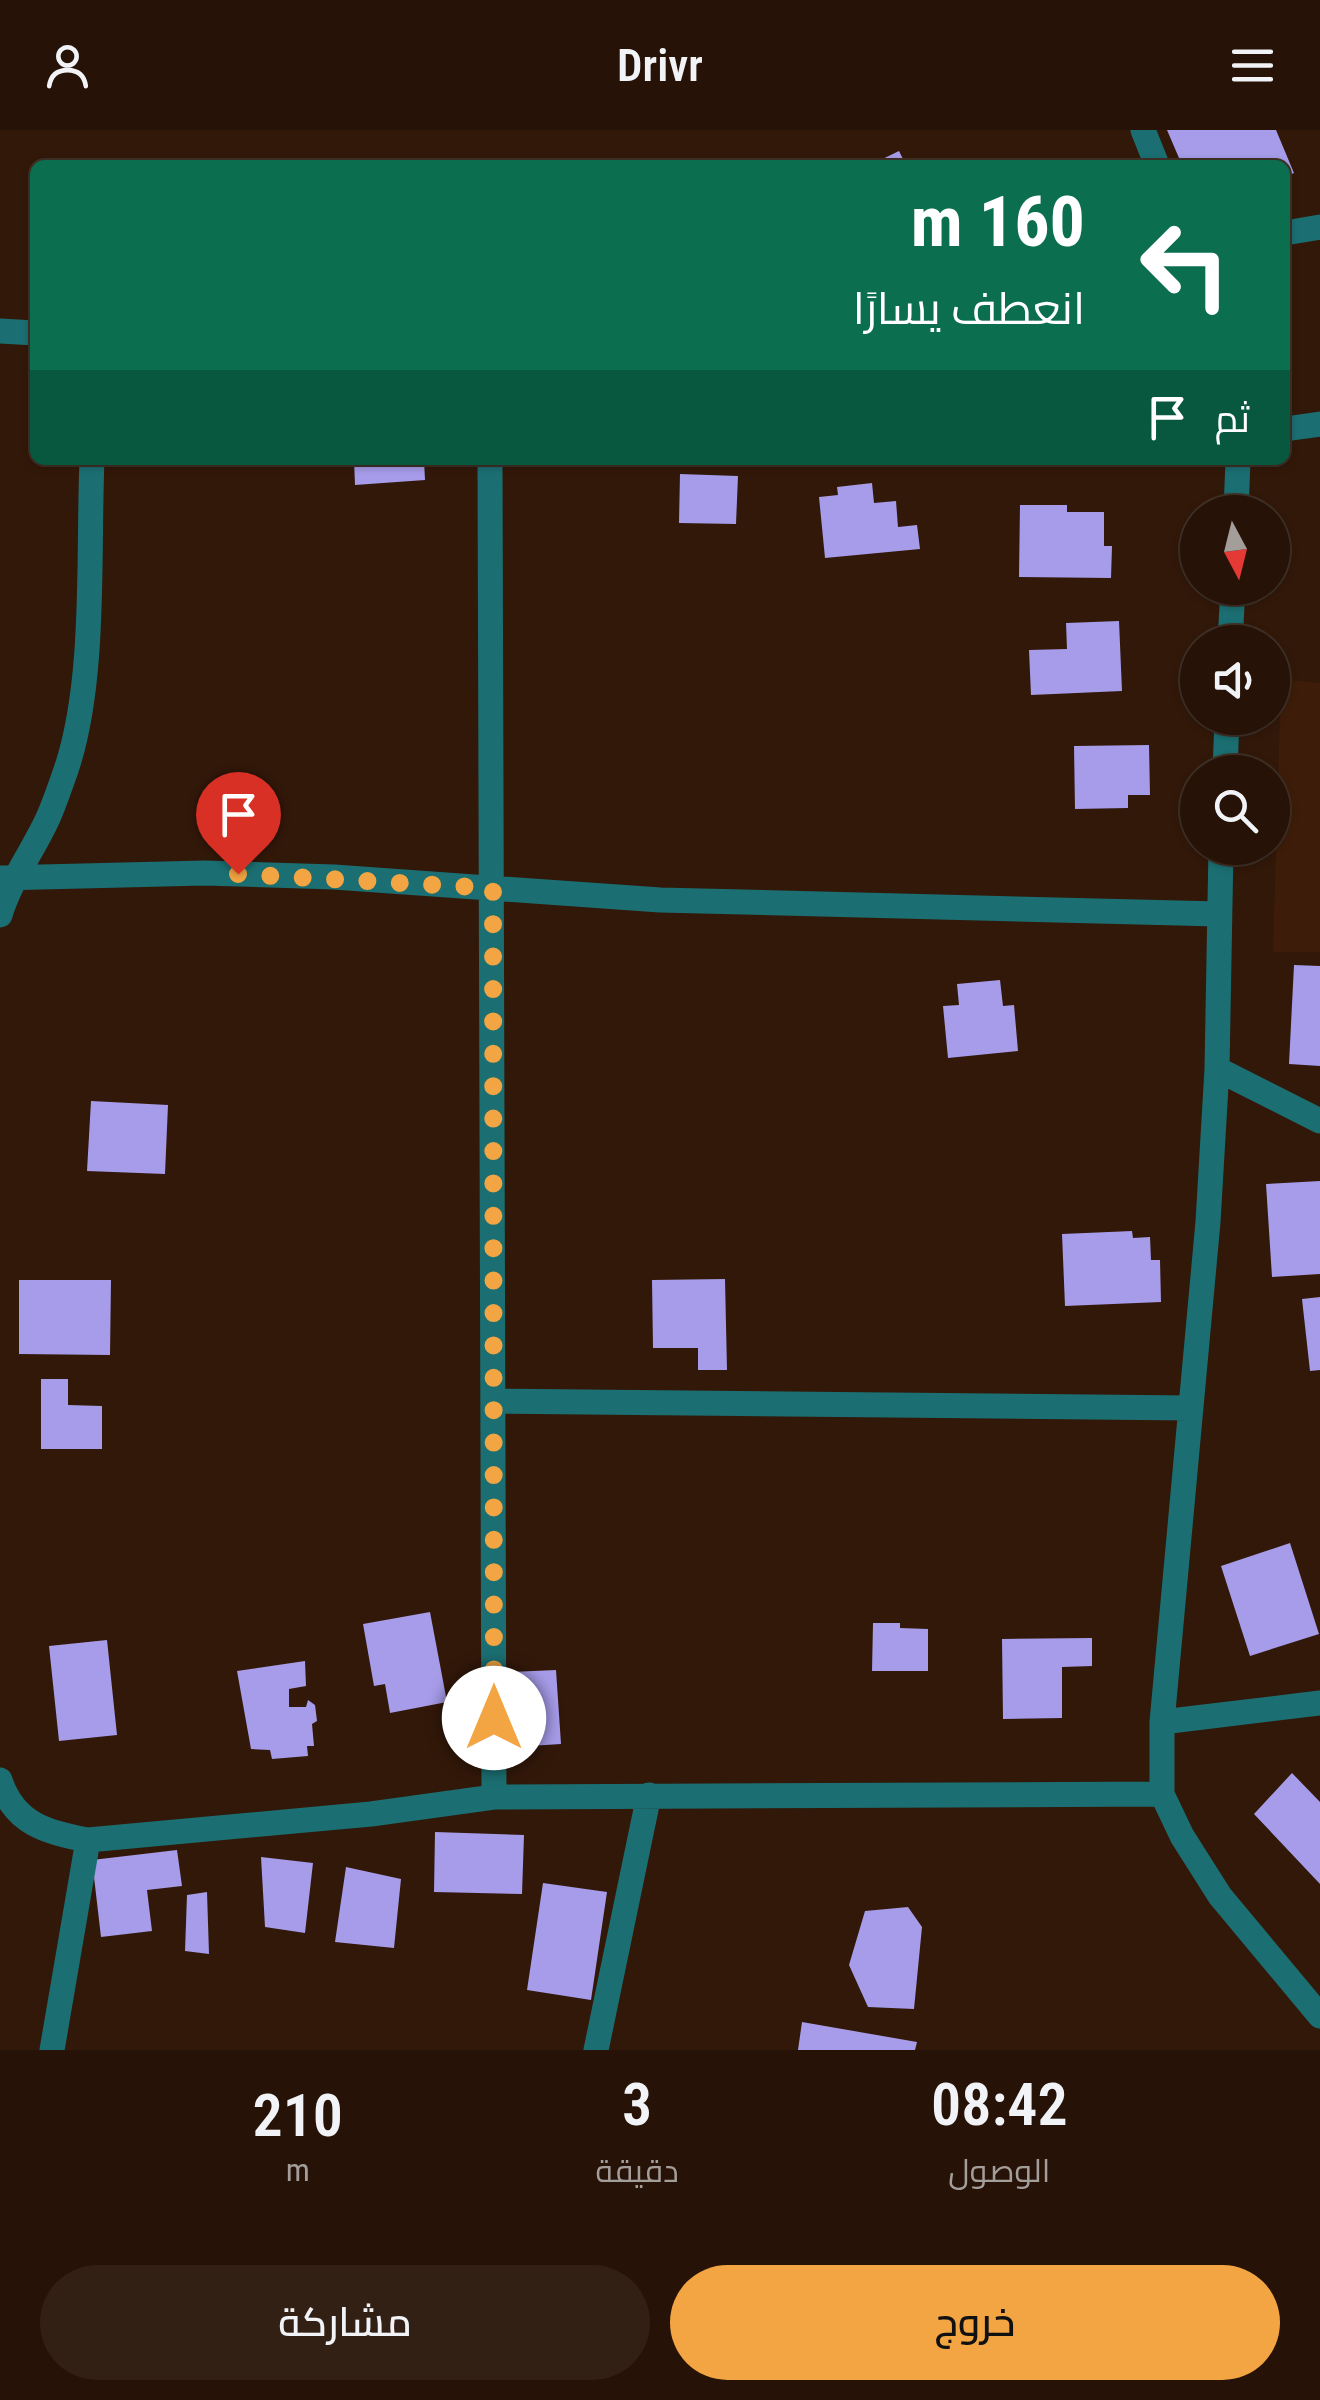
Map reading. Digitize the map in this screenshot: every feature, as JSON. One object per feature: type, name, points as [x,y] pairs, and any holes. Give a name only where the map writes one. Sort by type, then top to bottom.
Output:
[{"type":"street","points":[[1143,130],[1155,160]]},
{"type":"street","points":[[1290,232],[1320,227]]},
{"type":"street","points":[[0,331],[30,332]]},
{"type":"street","points":[[1290,428],[1320,424]]},
{"type":"street","points":[[0,915],[7,878],[48,819],[68,764],[80,706],[88,632],[92,465]]},
{"type":"street","points":[[490,465],[494,1797]]},
{"type":"street","points":[[1237,495],[1238,465]]},
{"type":"street","points":[[1221,865],[1217,1069],[1208,1222],[1162,1722],[1162,1794],[1182,1836],[1220,1896],[1320,2016]]},
{"type":"street","points":[[7,878],[205,873],[334,877],[660,900],[1218,914]]},
{"type":"street","points":[[1217,1069],[1320,1121]]},
{"type":"street","points":[[494,1401],[1191,1408]]},
{"type":"street","points":[[1162,1722],[1320,1703]]},
{"type":"street","points":[[0,1780],[19,1812],[44,1832],[88,1840],[371,1814],[494,1797],[1162,1794]]},
{"type":"street","points":[[596,2050],[649,1795]]},
{"type":"street","points":[[52,2050],[88,1840]]},
{"type":"shaded area","points":[[1290,680],[1320,683],[1320,952],[1273,952],[1276,865],[1290,865],[1290,755],[1279,755],[1279,735],[1290,735]]},
{"type":"building","points":[[1167,130],[1276,130],[1289,160],[1180,160]]},
{"type":"building","points":[[899,151],[904,160],[880,160]]},
{"type":"building","points":[[354,465],[424,465],[425,480],[355,485]]},
{"type":"building","points":[[680,474],[738,476],[736,524],[679,523]]},
{"type":"building","points":[[872,483],[874,503],[896,501],[898,527],[917,525],[920,549],[825,558],[819,497],[838,495],[837,487]]},
{"type":"building","points":[[1020,505],[1067,505],[1067,512],[1104,512],[1104,546],[1112,546],[1111,578],[1019,577]]},
{"type":"building","points":[[1119,621],[1122,691],[1031,695],[1029,650],[1067,649],[1066,623]]},
{"type":"building","points":[[1149,745],[1150,795],[1128,795],[1128,808],[1075,809],[1074,746]]},
{"type":"building","points":[[1294,965],[1320,966],[1320,1066],[1289,1064]]},
{"type":"building","points":[[1000,980],[1003,1006],[1014,1005],[1018,1051],[948,1058],[943,1006],[959,1005],[957,984]]},
{"type":"building","points":[[91,1101],[168,1105],[165,1174],[87,1171]]},
{"type":"building","points":[[1320,1181],[1320,1274],[1272,1277],[1266,1184]]},
{"type":"building","points":[[1132,1231],[1133,1238],[1150,1237],[1151,1260],[1160,1260],[1161,1302],[1065,1306],[1062,1234]]},
{"type":"building","points":[[725,1279],[727,1370],[698,1370],[698,1348],[653,1348],[652,1280]]},
{"type":"building","points":[[19,1280],[111,1280],[110,1355],[19,1354]]},
{"type":"building","points":[[1320,1297],[1320,1370],[1310,1371],[1302,1299]]},
{"type":"building","points":[[41,1379],[68,1379],[68,1405],[102,1406],[102,1449],[41,1449]]},
{"type":"building","points":[[1290,1543],[1319,1634],[1250,1656],[1221,1566]]},
{"type":"building","points":[[430,1612],[447,1702],[390,1713],[385,1684],[374,1686],[363,1624]]},
{"type":"building","points":[[873,1623],[928,1629],[928,1671],[872,1671]]},
{"type":"building","points":[[1092,1638],[1092,1666],[1062,1667],[1062,1718],[1003,1719],[1002,1639]]},
{"type":"building","points":[[107,1640],[117,1735],[59,1741],[49,1646]]},
{"type":"building","points":[[305,1661],[306,1686],[289,1689],[289,1707],[306,1707],[308,1700],[315,1705],[314,1746],[307,1746],[308,1756],[272,1759],[270,1750],[251,1749],[237,1671]]},
{"type":"building","points":[[556,1670],[561,1744],[514,1747],[510,1672]]},
{"type":"building","points":[[1292,1773],[1320,1802],[1320,1884],[1254,1814]]},
{"type":"building","points":[[435,1832],[524,1835],[522,1894],[434,1892]]},
{"type":"building","points":[[177,1850],[182,1886],[147,1890],[152,1931],[101,1937],[92,1860]]},
{"type":"building","points":[[261,1857],[313,1863],[305,1933],[265,1927]]},
{"type":"building","points":[[346,1867],[401,1879],[394,1948],[335,1942]]},
{"type":"building","points":[[543,1883],[607,1892],[591,2000],[527,1990]]},
{"type":"building","points":[[207,1892],[209,1954],[185,1951],[187,1895]]},
{"type":"building","points":[[908,1907],[922,1927],[914,2009],[868,2007],[849,1965],[865,1911]]},
{"type":"building","points":[[802,2022],[917,2042],[915,2050],[798,2050]]},
{"type":"route","points":[[238,874],[493,888],[494,1718]]}]
